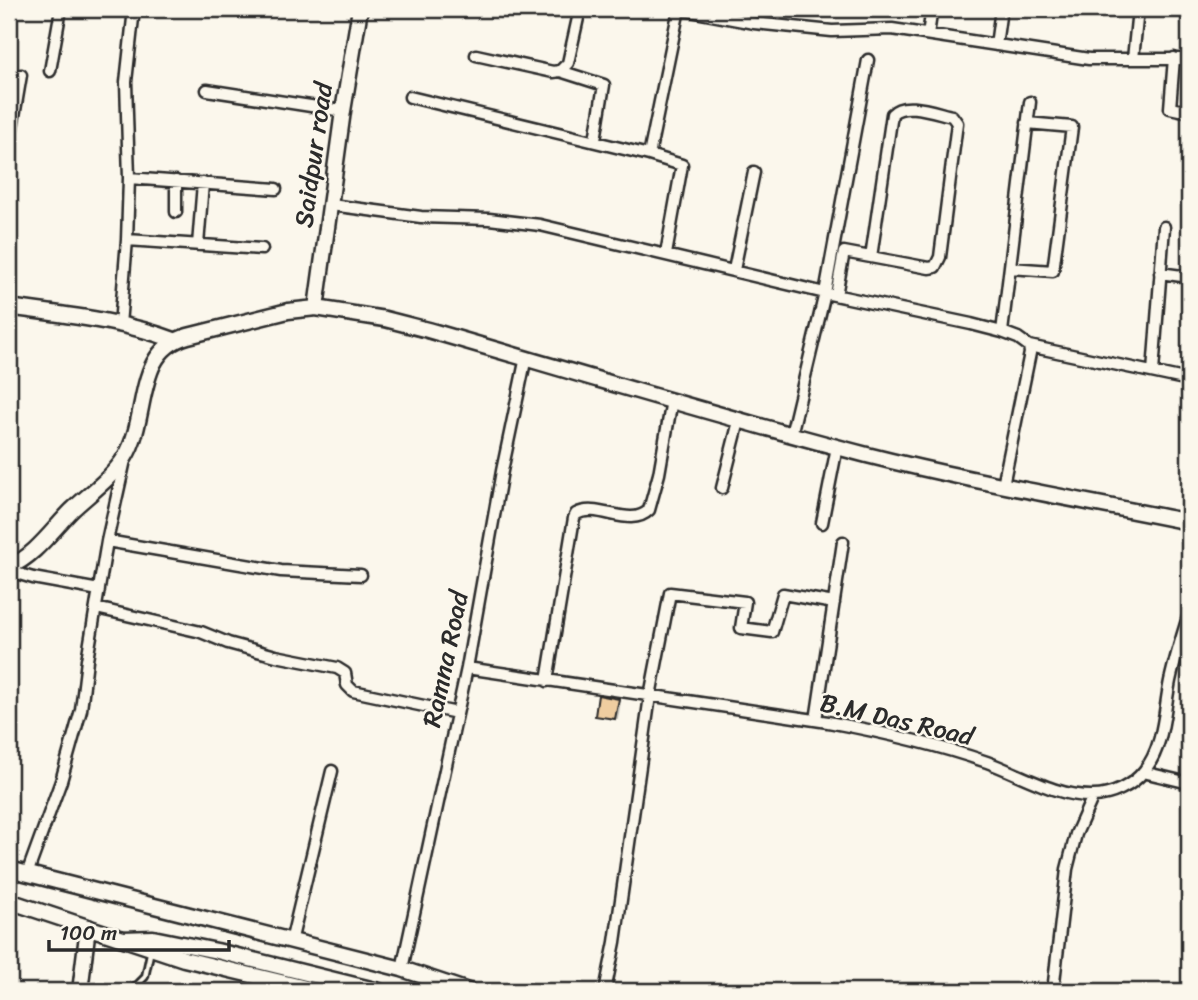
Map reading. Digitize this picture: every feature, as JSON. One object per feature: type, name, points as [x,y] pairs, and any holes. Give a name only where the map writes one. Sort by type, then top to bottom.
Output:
[{"type":"main road","name":"Saidpur road","points":[[316,308],[360,9]]},
{"type":"main road","points":[[9,307],[120,325],[174,340]]},
{"type":"main road","points":[[9,569],[26,557],[110,476],[125,456],[135,435],[153,363],[162,349],[174,340],[288,311],[316,308],[385,319],[837,447],[1003,485],[1189,522]]},
{"type":"main road","points":[[15,874],[402,969],[468,991]]},
{"type":"main road","points":[[9,901],[123,939],[216,951],[379,991]]},
{"type":"main road","points":[[80,991],[88,927]]},
{"type":"main road","points":[[152,943],[184,959],[318,991]]},
{"type":"street","points":[[50,71],[61,9]]},
{"type":"street","points":[[120,325],[129,178],[126,82],[134,9]]},
{"type":"street","points":[[560,71],[568,63],[580,9]]},
{"type":"street","points":[[649,155],[679,9],[780,26],[832,31],[892,29],[1089,59],[1189,58]]},
{"type":"street","points":[[928,34],[932,9]]},
{"type":"street","points":[[996,46],[1001,9]]},
{"type":"street","points":[[1133,59],[1138,9]]},
{"type":"street","points":[[476,55],[552,72],[560,71],[604,85],[595,140]]},
{"type":"street","points":[[1174,58],[1170,108],[1189,112]]},
{"type":"street","points":[[791,435],[825,293],[868,60]]},
{"type":"street","points":[[9,146],[10,128],[22,75]]},
{"type":"street","points":[[208,90],[343,111]]},
{"type":"street","points":[[410,97],[595,140],[682,164],[666,254]]},
{"type":"street","points":[[1002,332],[1030,102]]},
{"type":"street","points":[[836,295],[844,252],[929,268],[935,267],[940,257],[957,123],[952,116],[904,107],[896,109],[892,114],[871,257]]},
{"type":"street","points":[[1010,268],[1053,271],[1072,127],[1027,123]]},
{"type":"street","points":[[734,270],[754,172]]},
{"type":"street","points":[[129,178],[275,189]]},
{"type":"street","points":[[176,181],[176,212]]},
{"type":"street","points":[[198,245],[203,183]]},
{"type":"street","points":[[331,205],[421,217],[489,219],[540,225],[1002,332],[1029,346],[1189,380]]},
{"type":"street","points":[[1153,372],[1164,227]]},
{"type":"street","points":[[127,240],[262,249]]},
{"type":"street","points":[[1160,273],[1189,277]]},
{"type":"street","points":[[1003,485],[1025,379],[1029,346]]},
{"type":"street","name":"Ramna Road","points":[[402,969],[467,668],[502,471],[526,357]]},
{"type":"street","points":[[547,681],[574,518],[579,511],[637,517],[649,510],[659,474],[672,400]]},
{"type":"street","points":[[722,488],[739,421]]},
{"type":"street","points":[[822,523],[837,447]]},
{"type":"street","points":[[15,874],[61,781],[81,710],[107,541],[125,456]]},
{"type":"street","points":[[107,541],[281,571],[361,575]]},
{"type":"street","points":[[816,720],[843,542]]},
{"type":"street","points":[[9,569],[33,578],[99,590]]},
{"type":"street","points":[[605,991],[615,942],[650,695],[670,593],[745,602],[741,628],[772,632],[783,594],[834,603]]},
{"type":"street","points":[[96,608],[201,632],[228,643],[275,656],[337,668],[345,673],[346,685],[353,691],[457,713]]},
{"type":"street","points":[[1053,991],[1067,869],[1076,834],[1093,796],[1114,793],[1143,772],[1154,754],[1177,653],[1189,614]]},
{"type":"street","name":"B.M Das Road","points":[[467,668],[816,720],[917,740],[989,763],[1051,787],[1093,796]]},
{"type":"street","points":[[291,942],[332,771]]},
{"type":"street","points":[[1143,772],[1189,783]]},
{"type":"lane","points":[[131,991],[145,977],[152,943]]},
{"type":"building","points":[[598,695],[619,699],[615,719],[595,716]]}]
